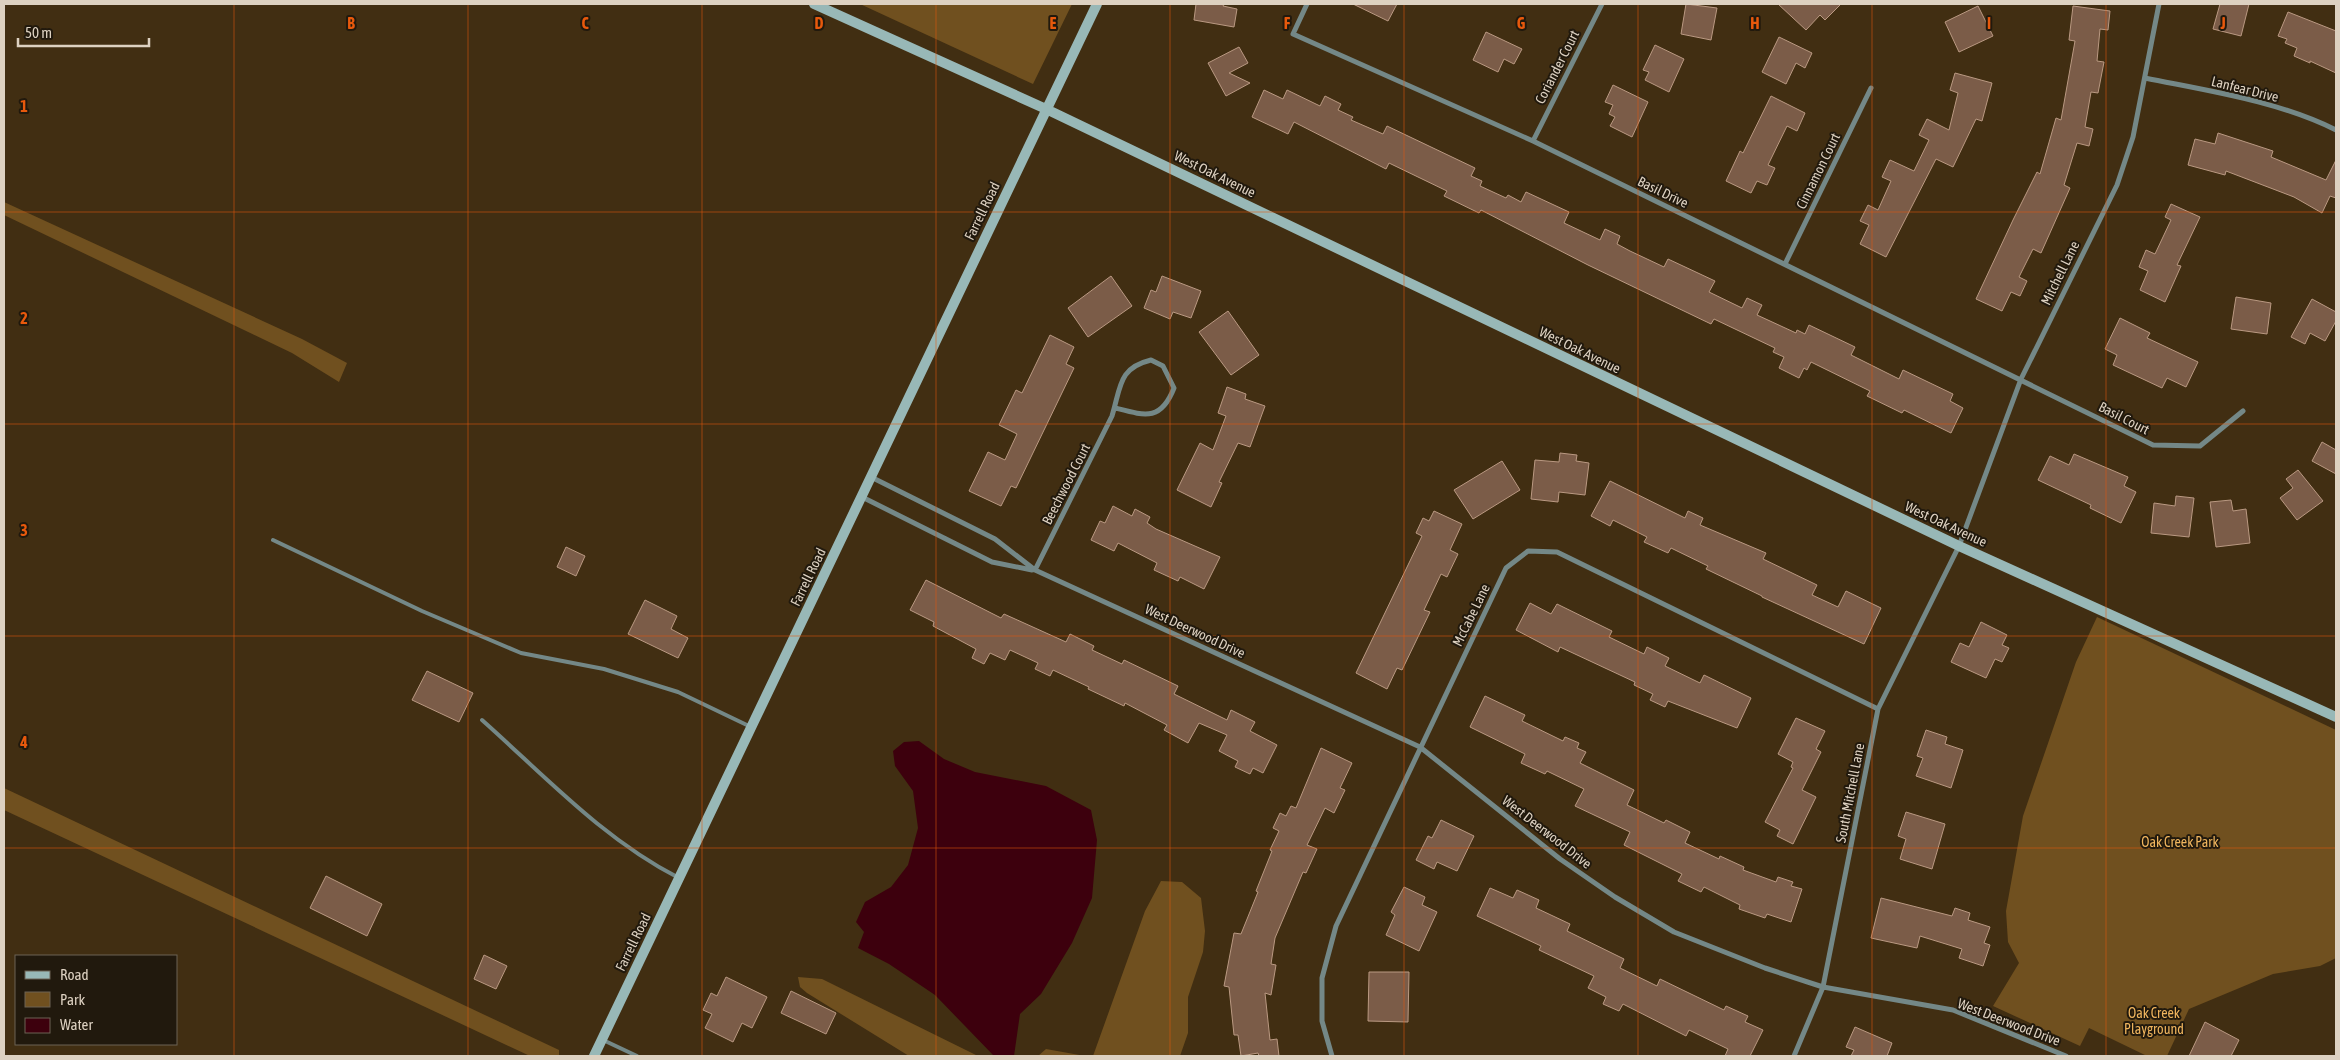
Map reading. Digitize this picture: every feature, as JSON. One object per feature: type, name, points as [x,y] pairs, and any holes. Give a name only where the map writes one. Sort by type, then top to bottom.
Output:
[{"type":"street","name":"West Oak Avenue","points":[[814,4],[1046,109],[1959,546],[2336,717]]},
{"type":"street","name":"Farrell Road","points":[[594,1056],[1097,4]]},
{"type":"street","name":"Basil Drive","points":[[1307,4],[1292,34],[1533,141],[2021,379]]},
{"type":"street","name":"Coriander Court","points":[[1533,141],[1602,4]]},
{"type":"street","name":"Mitchell Lane","points":[[1959,546],[2021,379],[2117,185],[2133,137],[2146,78],[2158,4]]},
{"type":"street","name":"Lanfear Drive","points":[[2146,78],[2249,99],[2322,123],[2336,130]]},
{"type":"street","name":"Cinnamon Court","points":[[1785,264],[1870,88]]},
{"type":"street","name":"Beechwood Court","points":[[1035,570],[1115,408],[1126,371],[1136,364],[1151,360],[1163,366],[1174,388],[1167,405],[1155,413],[1130,412],[1115,408]]},
{"type":"street","name":"Basil Court","points":[[2021,379],[2153,445],[2200,446],[2243,411]]},
{"type":"street","name":"West Deerwood Drive","points":[[871,477],[995,539],[1035,570],[1420,747],[1560,859],[1614,897],[1674,932],[1765,968],[1822,987],[1953,1010],[2066,1056]]},
{"type":"street","name":"West Deerwood Drive","points":[[862,497],[992,562],[1035,570]]},
{"type":"street","name":"South Mitchell Lane","points":[[1794,1056],[1822,987],[1878,709],[1959,546]]},
{"type":"street","name":"McCabe Lane","points":[[1332,1056],[1322,1021],[1322,978],[1336,926],[1506,568],[1528,551],[1557,552],[1878,709]]},
{"type":"lane","points":[[273,540],[422,611],[521,653],[604,669],[678,692],[751,727]]},
{"type":"lane","points":[[482,720],[575,805],[645,859],[679,878]]},
{"type":"lane","points":[[602,1040],[637,1056]]},
{"type":"green space","points":[[860,4],[1072,4],[1033,84]]},
{"type":"green space","points":[[4,202],[302,339],[347,363],[339,382],[292,353],[4,215]]},
{"type":"green space","name":"Oak Creek Park","points":[[2097,617],[2336,730],[2336,958],[2320,966],[2273,974],[2189,1009],[2167,1056],[2147,1056],[2089,1028],[2080,1046],[1993,1006],[2019,963],[2008,942],[2006,911],[2023,816],[2076,662]]},
{"type":"green space","points":[[4,788],[559,1050],[559,1056],[530,1056],[4,810]]},
{"type":"green space","points":[[1161,881],[1182,882],[1201,898],[1205,931],[1203,952],[1188,997],[1188,1033],[1180,1056],[1093,1056],[1145,911]]},
{"type":"green space","points":[[798,977],[822,979],[978,1056],[909,1056],[807,993],[800,987]]},
{"type":"green space","points":[[1046,1049],[1085,1056],[1038,1056]]},
{"type":"water","points":[[919,741],[944,759],[975,772],[1046,786],[1091,810],[1097,840],[1092,898],[1072,943],[1041,994],[1020,1014],[1014,1056],[994,1056],[935,995],[889,964],[858,948],[864,932],[856,922],[865,902],[891,887],[908,865],[918,828],[913,791],[895,766],[893,751],[904,742]]},
{"type":"building","points":[[1196,4],[1224,4],[1223,6],[1237,9],[1234,27],[1194,20]]},
{"type":"building","points":[[1353,4],[1397,4],[1388,21]]},
{"type":"building","points":[[1686,4],[1717,8],[1711,40],[1681,34]]},
{"type":"building","points":[[1778,4],[1841,4],[1825,20],[1820,15],[1806,30]]},
{"type":"building","points":[[2220,4],[2249,4],[2241,36],[2213,29]]},
{"type":"building","points":[[1978,6],[1993,36],[1959,52],[1945,22]]},
{"type":"building","points":[[2073,6],[2110,11],[2108,30],[2100,29],[2097,61],[2104,62],[2098,93],[2091,92],[2085,127],[2093,129],[2089,146],[2077,143],[2064,185],[2070,188],[2041,253],[2033,249],[2019,277],[2027,281],[2020,296],[2011,292],[2002,311],[1976,299],[2037,172],[2040,174],[2056,118],[2061,120],[2075,41],[2069,40]]},
{"type":"building","points":[[2288,12],[2336,31],[2336,73],[2294,56],[2297,48],[2285,43],[2287,39],[2278,36]]},
{"type":"building","points":[[1486,32],[1522,49],[1514,64],[1504,59],[1498,72],[1473,60]]},
{"type":"building","points":[[1779,37],[1812,53],[1805,68],[1796,63],[1786,84],[1762,72]]},
{"type":"building","points":[[1655,45],[1684,59],[1669,92],[1645,80],[1649,72],[1643,70]]},
{"type":"building","points":[[1239,47],[1248,63],[1229,73],[1250,83],[1226,96],[1208,63]]},
{"type":"building","points":[[1955,73],[1992,83],[1982,121],[1976,119],[1953,167],[1936,159],[1886,257],[1860,244],[1869,225],[1860,221],[1868,205],[1878,210],[1891,181],[1882,177],[1890,160],[1914,171],[1929,140],[1919,135],[1927,119],[1949,130],[1958,93],[1950,90]]},
{"type":"building","points":[[1613,85],[1648,102],[1632,137],[1610,126],[1615,117],[1609,114],[1613,105],[1605,102]]},
{"type":"building","points":[[1264,90],[1283,99],[1287,90],[1320,106],[1325,96],[1341,104],[1338,110],[1353,117],[1351,120],[1383,134],[1387,126],[1475,168],[1471,176],[1482,181],[1480,186],[1506,198],[1508,195],[1521,202],[1526,192],[1569,212],[1564,223],[1600,240],[1605,229],[1620,236],[1617,244],[1630,251],[1664,267],[1668,259],[1715,281],[1709,292],[1742,308],[1747,298],[1762,305],[1757,315],[1796,333],[1797,330],[1805,334],[1809,325],[1855,347],[1851,355],[1899,379],[1903,370],[1953,394],[1950,401],[1963,408],[1951,433],[1904,410],[1902,413],[1867,396],[1870,391],[1811,362],[1807,370],[1804,368],[1799,378],[1779,368],[1784,357],[1773,352],[1775,348],[1714,319],[1711,324],[1588,265],[1481,210],[1479,213],[1444,196],[1447,191],[1389,163],[1386,169],[1294,122],[1288,134],[1252,117]]},
{"type":"building","points":[[1771,96],[1805,113],[1797,131],[1787,126],[1768,165],[1775,168],[1767,185],[1757,181],[1751,193],[1726,181],[1740,151],[1743,153]]},
{"type":"building","points":[[2218,133],[2273,151],[2271,157],[2326,180],[2336,160],[2336,198],[2330,196],[2322,213],[2294,197],[2226,171],[2225,175],[2188,165],[2195,139],[2215,144]]},
{"type":"building","points":[[2171,204],[2200,217],[2177,265],[2181,266],[2165,302],[2140,290],[2148,271],[2139,267],[2146,250],[2155,254],[2171,220],[2165,217]]},
{"type":"building","points":[[1111,276],[1132,306],[1088,337],[1068,308]]},
{"type":"building","points":[[1162,276],[1201,291],[1191,318],[1173,312],[1170,319],[1144,308],[1151,290],[1156,292]]},
{"type":"building","points":[[2236,297],[2271,303],[2267,334],[2231,329]]},
{"type":"building","points":[[2312,299],[2336,312],[2336,321],[2325,341],[2310,333],[2305,344],[2291,337]]},
{"type":"building","points":[[1228,311],[1259,355],[1231,375],[1199,332]]},
{"type":"building","points":[[2120,318],[2150,333],[2147,338],[2198,362],[2186,387],[2167,378],[2162,388],[2113,365],[2117,355],[2105,349]]},
{"type":"building","points":[[1050,335],[1074,347],[1066,364],[1074,368],[1016,488],[1011,486],[1001,506],[969,491],[988,452],[1005,460],[1017,434],[999,425],[1016,390],[1022,393]]},
{"type":"building","points":[[1227,387],[1246,394],[1245,399],[1265,406],[1250,447],[1238,443],[1219,482],[1222,483],[1211,507],[1177,490],[1200,443],[1213,450],[1226,416],[1218,413]]},
{"type":"building","points":[[2322,442],[2336,450],[2336,474],[2312,461]]},
{"type":"building","points":[[1560,453],[1577,455],[1576,461],[1589,463],[1585,495],[1559,492],[1558,502],[1531,499],[1535,460],[1559,462]]},
{"type":"building","points":[[2074,454],[2128,477],[2124,486],[2136,492],[2121,523],[2090,508],[2091,505],[2038,480],[2050,456],[2069,465]]},
{"type":"building","points":[[1502,461],[1520,490],[1473,519],[1454,490]]},
{"type":"building","points":[[2298,470],[2323,501],[2297,520],[2280,498],[2293,488],[2286,479]]},
{"type":"building","points":[[1610,481],[1685,518],[1688,511],[1703,518],[1700,525],[1766,553],[1763,559],[1817,585],[1812,595],[1838,607],[1846,591],[1881,608],[1864,644],[1762,597],[1706,569],[1708,566],[1671,548],[1668,553],[1644,542],[1647,537],[1613,520],[1610,526],[1591,516]]},
{"type":"building","points":[[2176,496],[2194,498],[2189,537],[2151,533],[2154,503],[2175,506]]},
{"type":"building","points":[[2231,500],[2233,511],[2246,509],[2250,543],[2216,547],[2210,502]]},
{"type":"building","points":[[1113,506],[1132,516],[1135,509],[1150,517],[1147,523],[1156,529],[1220,557],[1204,589],[1180,577],[1178,581],[1154,570],[1157,563],[1118,543],[1114,551],[1091,540],[1100,521],[1105,523]]},
{"type":"building","points":[[1434,511],[1462,524],[1450,550],[1458,554],[1447,577],[1441,574],[1424,610],[1430,612],[1402,670],[1397,668],[1387,689],[1356,673],[1422,536],[1416,533],[1423,518],[1429,521]]},
{"type":"building","points":[[566,547],[585,556],[576,576],[557,567]]},
{"type":"building","points":[[926,580],[1001,618],[1004,614],[1066,642],[1070,634],[1094,646],[1092,650],[1122,664],[1124,660],[1178,686],[1174,694],[1227,720],[1231,710],[1255,722],[1250,731],[1277,745],[1263,773],[1253,768],[1250,774],[1235,767],[1238,761],[1219,751],[1227,735],[1199,723],[1188,743],[1164,730],[1167,725],[1125,703],[1124,706],[1053,670],[1050,676],[1035,669],[1038,663],[1010,650],[1005,660],[990,653],[984,664],[972,658],[976,649],[933,626],[934,622],[910,610]]},
{"type":"building","points":[[645,600],[677,616],[671,629],[688,638],[678,658],[628,634]]},
{"type":"building","points":[[1530,603],[1551,614],[1557,604],[1612,631],[1609,637],[1644,654],[1647,647],[1669,658],[1665,666],[1700,683],[1704,675],[1751,698],[1737,728],[1668,701],[1665,707],[1650,700],[1653,694],[1634,685],[1635,682],[1560,647],[1558,652],[1516,630]]},
{"type":"building","points":[[1981,622],[2007,635],[2002,645],[2009,648],[2002,662],[1995,659],[1986,678],[1951,662],[1960,643],[1969,647]]},
{"type":"building","points":[[427,671],[473,693],[459,722],[412,700]]},
{"type":"building","points":[[1485,696],[1525,715],[1522,721],[1563,741],[1565,737],[1579,743],[1577,748],[1586,752],[1580,763],[1634,790],[1627,805],[1664,823],[1666,820],[1690,832],[1685,843],[1719,859],[1720,856],[1744,867],[1743,870],[1776,882],[1778,877],[1793,882],[1791,886],[1802,889],[1791,922],[1767,914],[1765,918],[1739,909],[1740,905],[1704,887],[1701,892],[1678,881],[1682,874],[1624,845],[1630,832],[1575,806],[1584,789],[1547,771],[1545,774],[1521,763],[1525,754],[1470,727]]},
{"type":"building","points":[[1796,718],[1825,731],[1816,749],[1821,752],[1802,790],[1816,797],[1793,844],[1777,836],[1780,830],[1765,822],[1793,768],[1791,767],[1793,762],[1778,754]]},
{"type":"building","points":[[1926,730],[1947,737],[1945,744],[1963,750],[1951,788],[1916,776],[1923,758],[1917,756]]},
{"type":"building","points":[[1321,748],[1352,763],[1340,788],[1345,790],[1334,813],[1325,808],[1307,845],[1317,849],[1306,873],[1303,872],[1275,938],[1271,964],[1276,965],[1271,995],[1265,993],[1270,1040],[1277,1039],[1279,1056],[1259,1056],[1258,1053],[1241,1056],[1238,1035],[1234,1035],[1229,987],[1224,986],[1234,933],[1241,934],[1258,892],[1256,891],[1272,851],[1270,850],[1279,831],[1273,828],[1280,813],[1286,816],[1291,806],[1296,808]]},
{"type":"building","points":[[1906,812],[1945,824],[1932,869],[1900,859],[1906,839],[1898,836]]},
{"type":"building","points":[[1441,820],[1474,836],[1457,871],[1437,862],[1434,869],[1416,860],[1428,836],[1432,838]]},
{"type":"building","points":[[326,876],[382,904],[367,936],[310,908]]},
{"type":"building","points":[[1404,887],[1425,897],[1422,905],[1437,912],[1419,951],[1386,935],[1395,915],[1391,912]]},
{"type":"building","points":[[1490,888],[1513,898],[1517,890],[1539,900],[1536,908],[1570,924],[1567,931],[1624,959],[1620,968],[1657,986],[1660,979],[1724,1010],[1726,1006],[1748,1016],[1745,1022],[1763,1030],[1750,1056],[1725,1056],[1728,1049],[1689,1030],[1686,1036],[1623,1004],[1619,1011],[1603,1004],[1606,997],[1588,988],[1594,976],[1539,950],[1541,946],[1477,916]]},
{"type":"building","points":[[1881,898],[1952,916],[1955,908],[1970,913],[1968,920],[1990,927],[1984,943],[1990,945],[1983,966],[1959,958],[1962,949],[1920,936],[1917,948],[1871,938]]},
{"type":"building","points":[[484,955],[507,966],[496,989],[474,979]]},
{"type":"building","points":[[1369,972],[1409,972],[1408,1022],[1368,1021]]},
{"type":"building","points":[[726,977],[767,997],[752,1028],[742,1023],[733,1042],[705,1028],[712,1014],[703,1010],[711,993],[717,996]]},
{"type":"building","points":[[791,991],[836,1013],[826,1034],[781,1013]]},
{"type":"building","points":[[2205,1022],[2239,1040],[2231,1056],[2189,1056]]},
{"type":"building","points":[[1855,1027],[1892,1043],[1887,1056],[1851,1056],[1854,1050],[1846,1047]]},
{"type":"park label","name":"Oak Creek Playground","points":[[2154,1022]]}]
